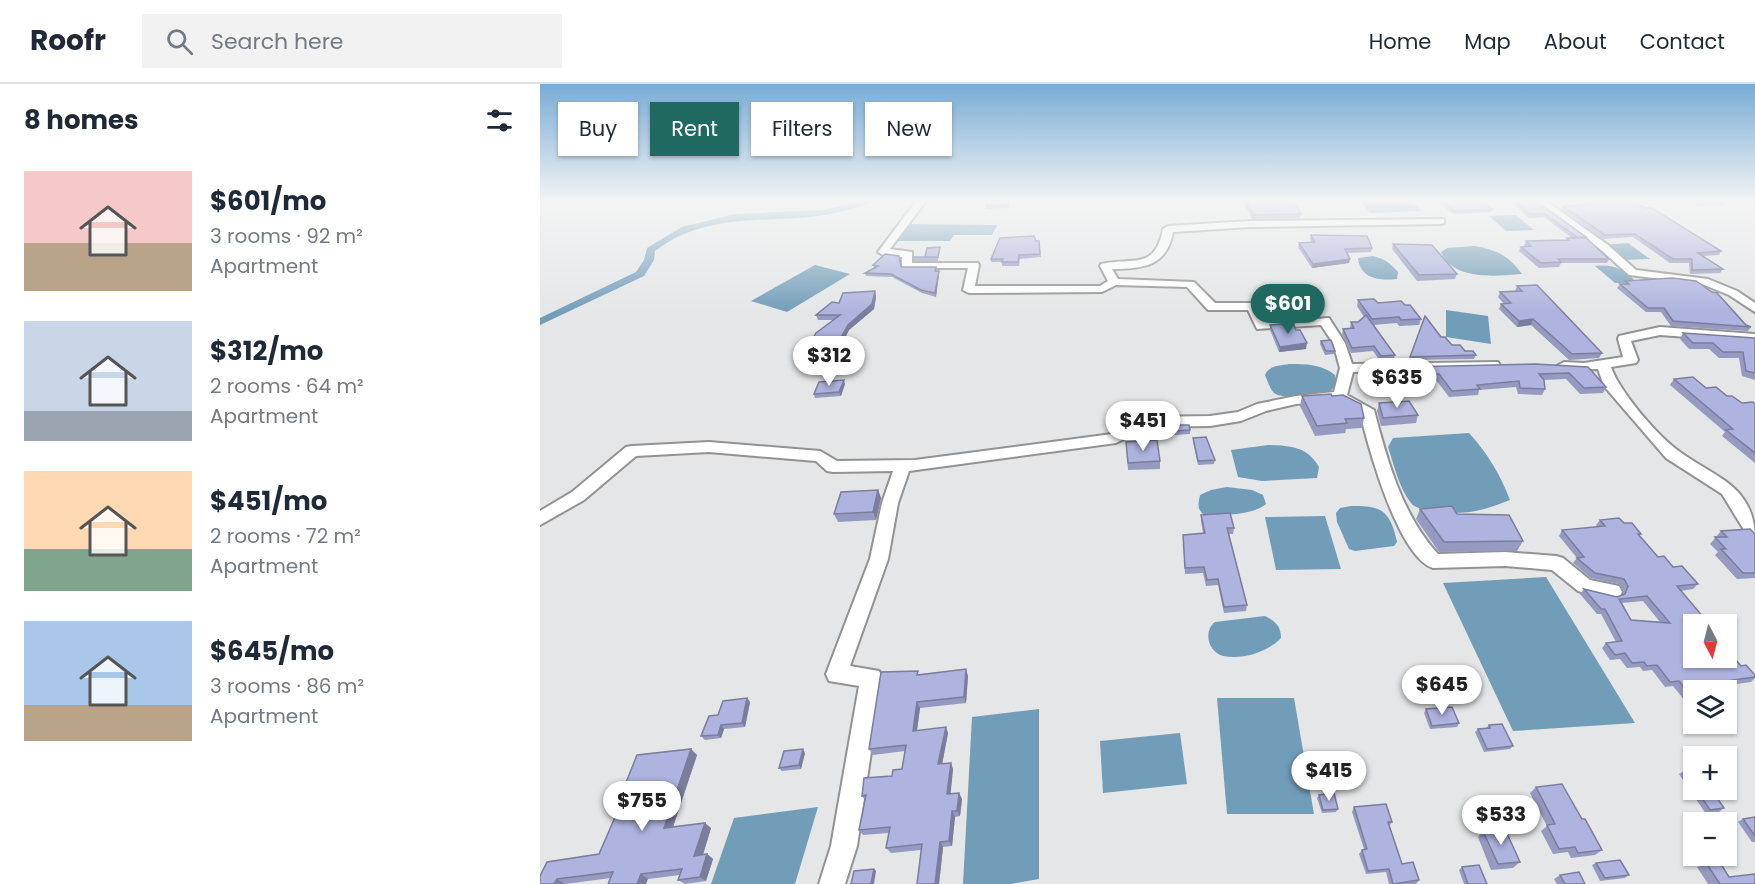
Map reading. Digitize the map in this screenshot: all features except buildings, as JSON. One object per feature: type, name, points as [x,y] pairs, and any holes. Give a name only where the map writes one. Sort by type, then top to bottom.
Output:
[{"type":"street","points":[[893,238],[883,252],[908,254],[906,266],[974,265],[969,290],[1102,289],[1114,282],[1190,284],[1212,307],[1252,306],[1261,326],[1325,321],[1339,343],[1347,368],[1340,396]]},
{"type":"street","points":[[1114,282],[1105,266],[1132,266],[1152,261],[1167,245],[1167,238]]},
{"type":"street","points":[[1592,238],[1633,273],[1704,281],[1732,293],[1755,308]]},
{"type":"street","points":[[1553,366],[1584,367],[1631,360],[1624,339],[1660,331],[1755,338]]},
{"type":"street","points":[[1603,364],[1609,383],[1645,426],[1672,454],[1728,490],[1755,533]]},
{"type":"street","points":[[1347,368],[1508,365]]},
{"type":"street","points":[[540,519],[578,496],[632,451],[709,447],[820,456],[833,467],[903,466],[1116,438],[1144,422],[1210,421],[1241,416],[1262,407],[1296,400],[1340,396],[1367,410],[1389,481],[1413,537],[1433,561],[1505,560],[1556,563],[1586,586],[1612,592]]},
{"type":"street","points":[[832,884],[844,846],[871,678],[837,674],[879,560],[890,503],[903,466]]},
{"type":"water","points":[[898,238],[952,238],[950,241],[896,241]]},
{"type":"water","points":[[1628,243],[1650,259],[1623,260],[1602,245]]},
{"type":"water","points":[[1474,246],[1501,254],[1522,274],[1489,276],[1465,272],[1455,268],[1441,252],[1447,248]]},
{"type":"water","points":[[1373,256],[1392,266],[1398,272],[1397,279],[1378,279],[1367,274],[1358,258]]},
{"type":"water","points":[[815,265],[850,274],[787,312],[751,301]]},
{"type":"water","points":[[1595,266],[1618,268],[1637,283],[1615,283]]},
{"type":"water","points":[[1446,310],[1488,316],[1491,344],[1446,337]]},
{"type":"water","points":[[1289,364],[1319,367],[1335,375],[1337,383],[1329,393],[1278,395],[1274,393],[1265,375],[1272,368]]},
{"type":"water","points":[[1469,433],[1493,465],[1510,500],[1485,509],[1464,513],[1421,509],[1411,503],[1403,490],[1388,447],[1393,438]]},
{"type":"water","points":[[1268,445],[1297,448],[1309,455],[1319,467],[1317,478],[1262,481],[1238,477],[1231,450]]},
{"type":"water","points":[[1227,487],[1252,490],[1263,495],[1266,504],[1245,513],[1204,515],[1199,506],[1200,495]]},
{"type":"water","points":[[1370,507],[1383,512],[1388,517],[1394,532],[1397,542],[1394,546],[1355,551],[1349,549],[1337,522],[1336,513],[1340,508]]},
{"type":"water","points":[[1325,516],[1341,569],[1276,570],[1265,517]]},
{"type":"water","points":[[1546,577],[1635,723],[1513,731],[1443,583]]},
{"type":"water","points":[[1265,616],[1277,624],[1281,638],[1262,651],[1247,656],[1231,657],[1218,654],[1211,646],[1208,636],[1215,622]]},
{"type":"water","points":[[1217,698],[1294,698],[1314,814],[1227,814]]},
{"type":"water","points":[[1039,709],[1039,879],[1011,884],[963,884],[972,717]]},
{"type":"water","points":[[1180,733],[1187,784],[1103,793],[1100,741]]},
{"type":"water","points":[[818,807],[795,884],[711,884],[734,818]]},
{"type":"waterway","points":[[540,322],[640,274],[649,260],[650,250],[667,238]]}]
